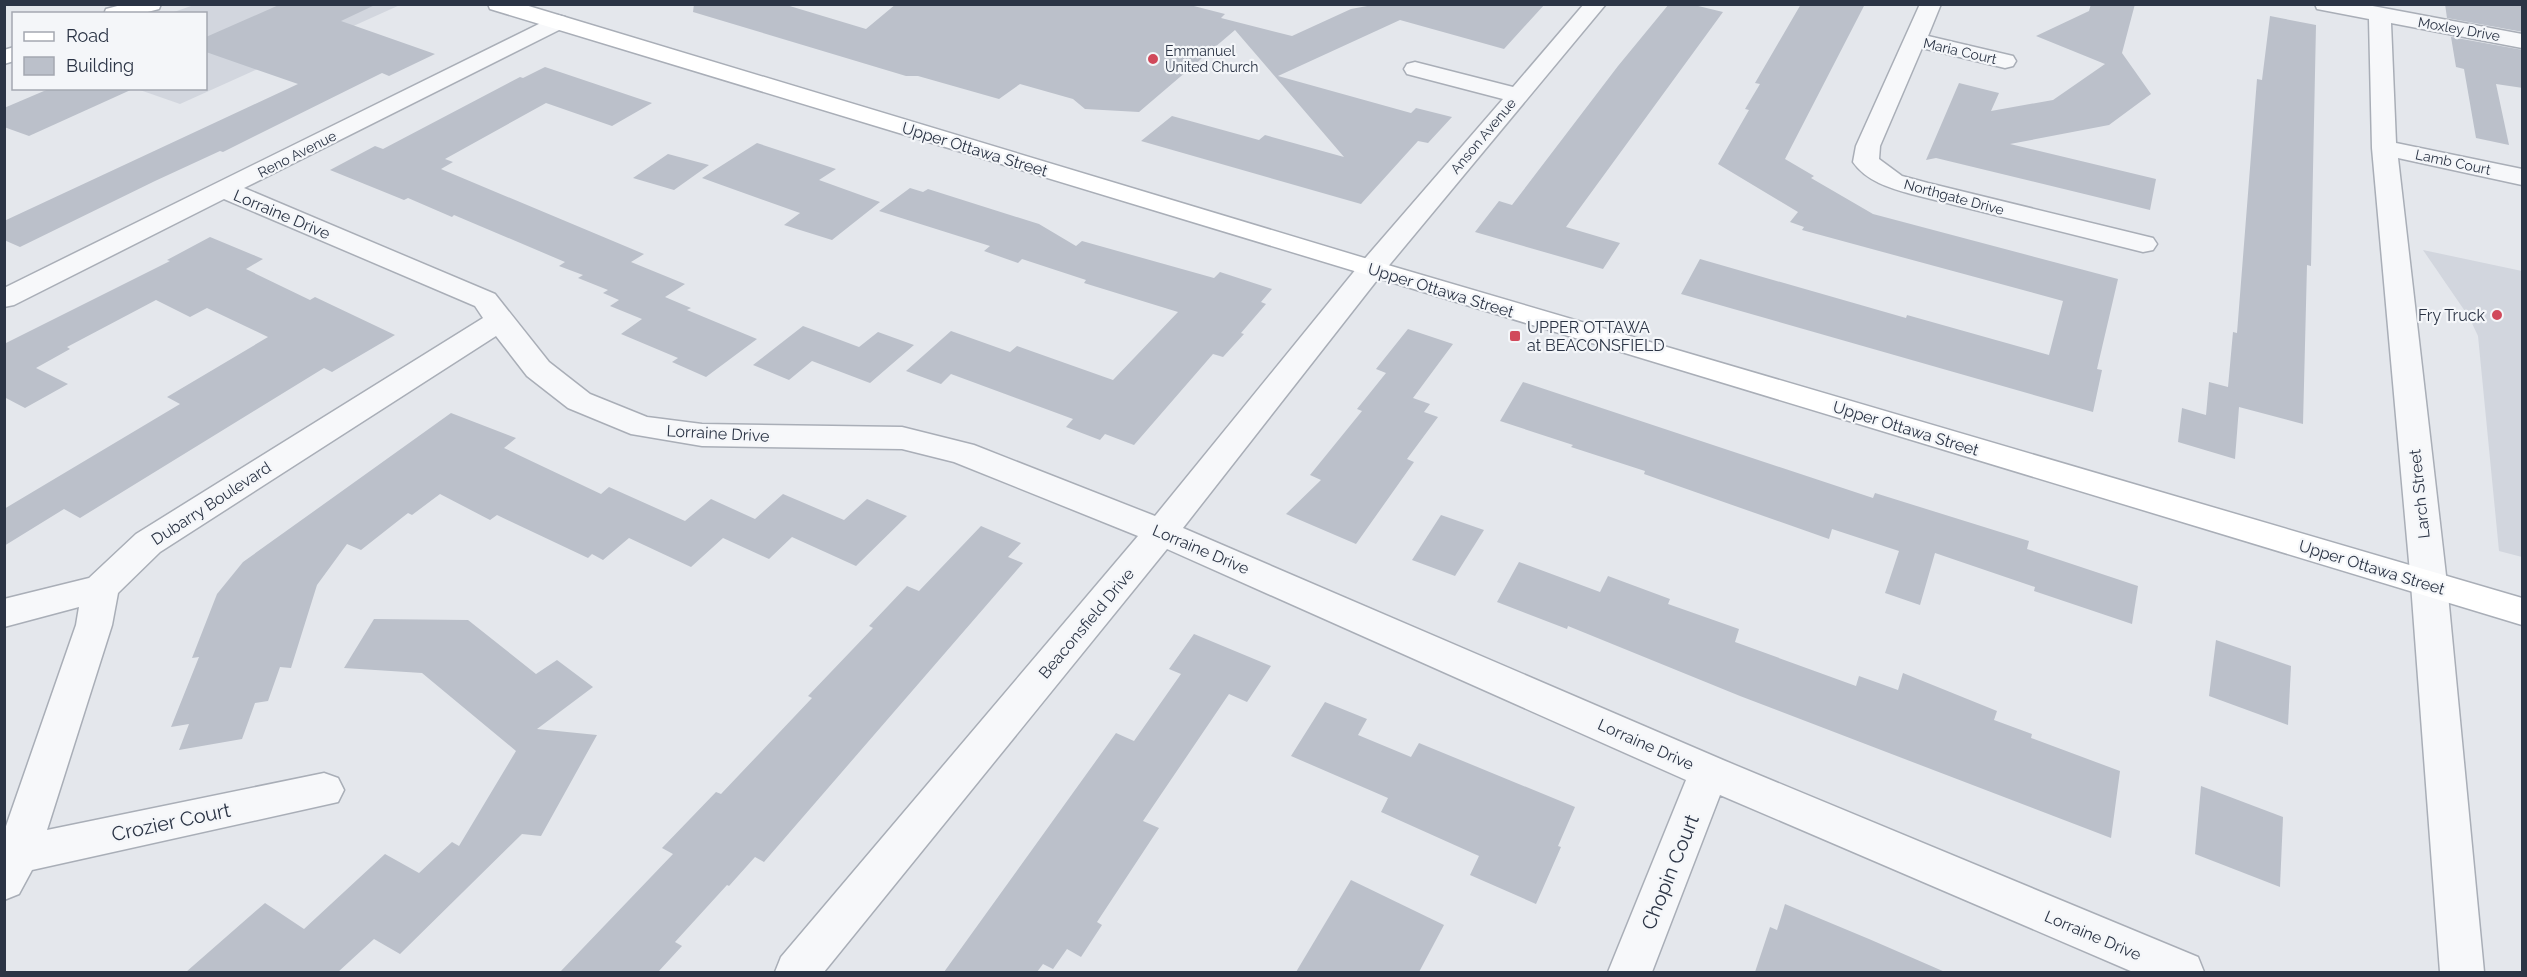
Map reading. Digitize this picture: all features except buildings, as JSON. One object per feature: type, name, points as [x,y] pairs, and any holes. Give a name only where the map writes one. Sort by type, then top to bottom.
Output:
[{"type":"main road","points":[[123,9],[151,4]]},
{"type":"main road","name":"Upper Ottawa Street","points":[[498,4],[1371,269],[2523,612]]},
{"type":"street","name":"Anson Avenue","points":[[1371,269],[1596,4]]},
{"type":"street","name":"Northgate Drive","points":[[1931,4],[1868,146],[1866,162],[1893,181],[1920,189],[2143,244]]},
{"type":"street","name":"Moxley Drive","points":[[2325,4],[2523,41]]},
{"type":"street","name":"Larch Street","points":[[2380,14],[2384,148],[2429,584],[2462,972]]},
{"type":"street","name":"Reno Avenue","points":[[4,299],[226,190],[556,22]]},
{"type":"street","name":"Maria Court","points":[[1915,40],[2005,61]]},
{"type":"street","points":[[1415,69],[1517,95]]},
{"type":"street","name":"Lamb Court","points":[[2384,148],[2523,177]]},
{"type":"street","name":"Lorraine Drive","points":[[226,190],[485,300],[538,369],[579,401],[642,427],[702,435],[902,438],[963,453],[1161,532],[1709,771],[2182,972]]},
{"type":"street","name":"Beaconsfield Drive","points":[[797,972],[1161,532],[1371,269]]},
{"type":"street","name":"Dubarry Boulevard","points":[[101,588],[148,543],[499,321]]},
{"type":"street","points":[[4,613],[101,588],[94,625],[11,867]]},
{"type":"street","name":"Chopin Court","points":[[1630,972],[1709,771]]},
{"type":"street","name":"Crozier Court","points":[[11,867],[324,790]]},
{"type":"shaded area","points":[[194,5],[400,5],[180,104],[140,90],[207,90],[207,12],[174,12]]},
{"type":"shaded area","points":[[2423,250],[2522,271],[2522,557],[2499,551],[2478,336],[2469,317]]},
{"type":"place","name":"Emmanuel United Church","points":[[1153,59]]},
{"type":"place","name":"Fry Truck","points":[[2497,315]]},
{"type":"place","name":"UPPER OTTAWA at BEACONSFIELD","points":[[1515,336]]}]
